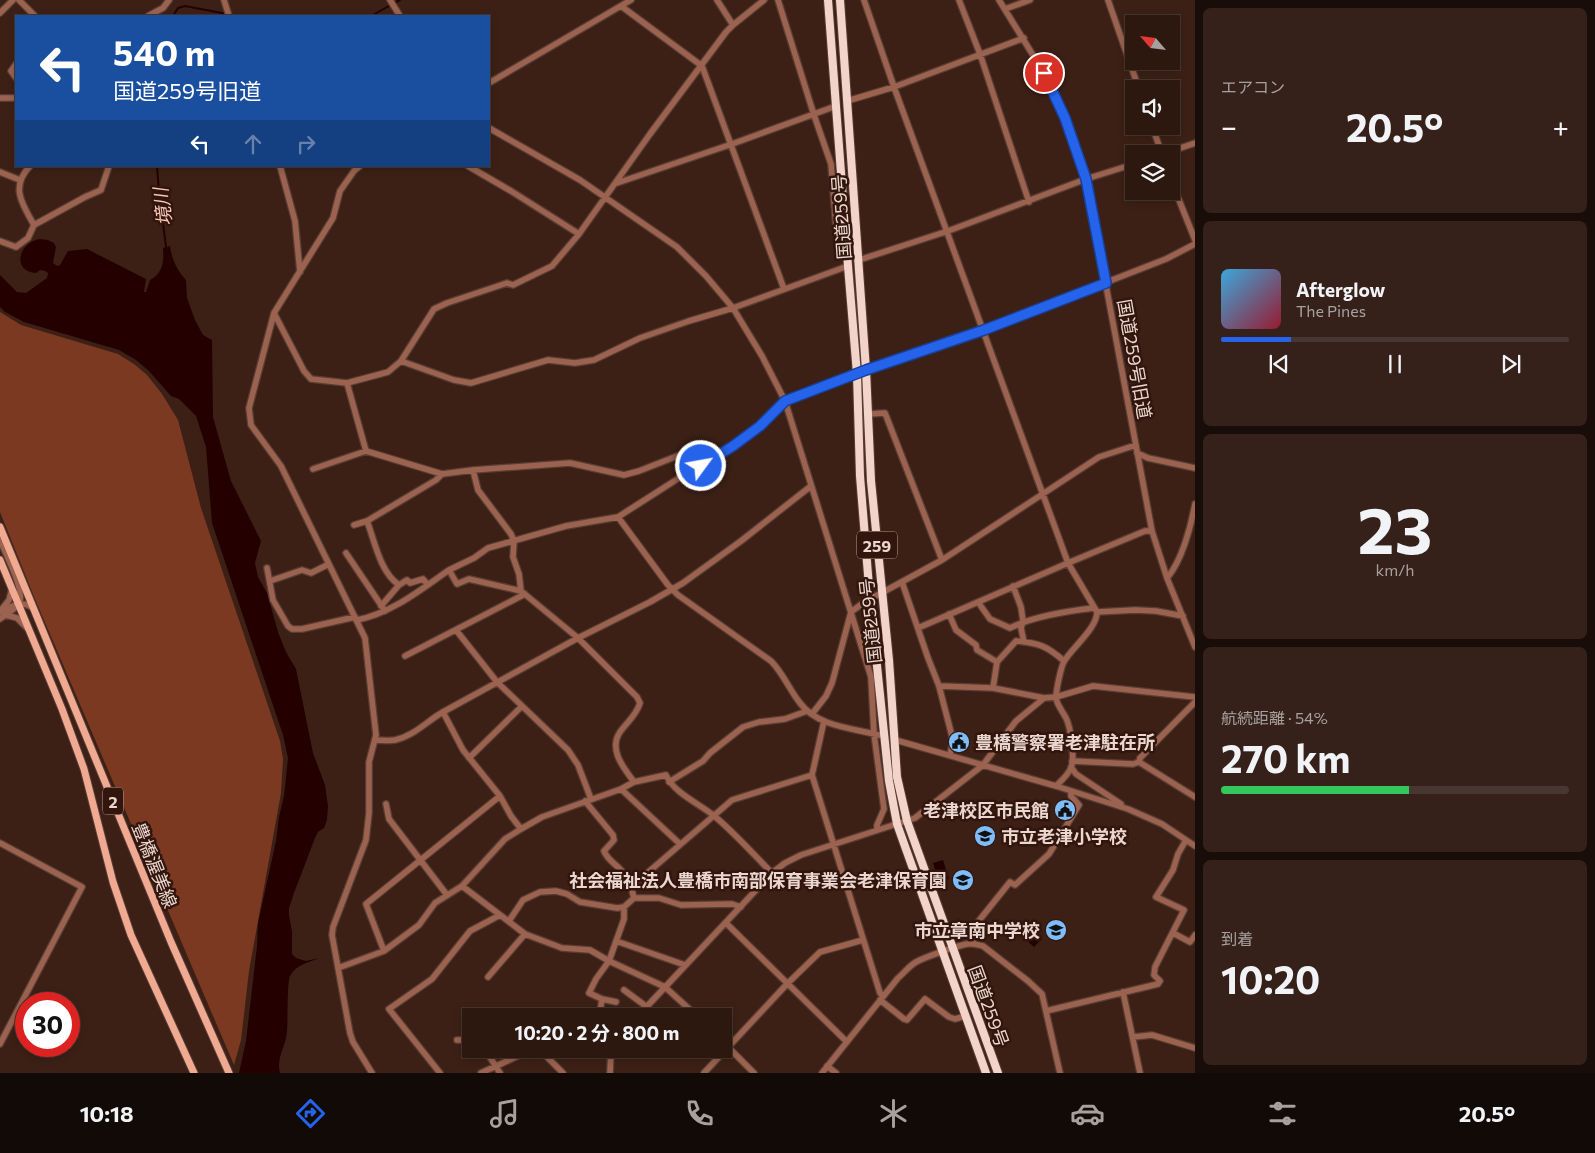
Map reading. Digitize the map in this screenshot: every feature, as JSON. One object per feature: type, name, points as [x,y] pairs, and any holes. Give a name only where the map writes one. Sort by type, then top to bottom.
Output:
[{"type":"highway","name":"国道259号","points":[[828,0],[857,374],[860,476],[870,599],[889,781],[897,824],[986,1073]]},
{"type":"highway","name":"国道259号","points":[[840,0],[859,260],[871,481],[889,660],[897,777],[907,821],[998,1073]]},
{"type":"main road","name":"豊橋渥美線","points":[[0,527],[171,942],[229,1073]]},
{"type":"main road","name":"2","points":[[0,560],[62,709],[84,770],[113,882],[131,935],[194,1073]]},
{"type":"street","points":[[0,13],[13,0]]},
{"type":"street","points":[[19,0],[34,15]]},
{"type":"street","points":[[161,15],[163,8],[169,0]]},
{"type":"street","points":[[390,0],[399,15]]},
{"type":"street","points":[[490,82],[631,0]]},
{"type":"street","points":[[717,0],[733,25]]},
{"type":"street","points":[[274,313],[304,371],[311,379],[347,383],[388,372],[401,361],[434,310],[447,303],[491,288],[507,283],[513,285],[552,266],[579,234],[650,134],[733,25],[764,0]]},
{"type":"street","points":[[778,0],[831,164],[836,226],[845,230]]},
{"type":"street","points":[[864,0],[1068,563],[1097,616],[1064,661],[1060,670],[1056,697],[1057,703],[1068,721],[1072,735],[1072,764],[1076,774],[1128,809]]},
{"type":"street","points":[[959,0],[980,54],[1029,202]]},
{"type":"street","name":"国道259号旧道","points":[[999,0],[1044,73],[1065,118],[1086,179],[1152,531],[1167,578],[1195,647]]},
{"type":"street","points":[[1005,9],[1030,0]]},
{"type":"street","points":[[1108,0],[1136,80]]},
{"type":"street","points":[[224,1],[229,15]]},
{"type":"street","points":[[621,6],[702,66],[784,289]]},
{"type":"street","points":[[150,15],[163,8]]},
{"type":"street","points":[[847,101],[894,87],[1024,38]]},
{"type":"street","points":[[15,65],[11,71],[15,77]]},
{"type":"street","points":[[0,98],[15,98]]},
{"type":"street","points":[[617,183],[836,106]]},
{"type":"street","points":[[490,129],[580,180],[677,247],[706,276],[733,308],[762,356],[785,401],[871,677],[884,809],[877,825],[877,830]]},
{"type":"street","points":[[1180,148],[1195,143]]},
{"type":"street","points":[[29,167],[20,180],[20,200],[34,224]]},
{"type":"street","points":[[0,241],[16,247],[28,238],[34,224],[101,190],[109,167]]},
{"type":"street","points":[[280,167],[295,221],[300,272]]},
{"type":"street","points":[[359,167],[340,191],[333,218],[274,313],[249,408],[251,425],[280,466],[365,638],[376,735],[369,762],[369,814],[366,840],[333,927],[332,935],[350,1033],[353,1042],[372,1073]]},
{"type":"street","points":[[470,167],[579,234]]},
{"type":"street","points":[[859,260],[948,231],[1086,179],[1125,167]]},
{"type":"street","points":[[0,172],[20,180]]},
{"type":"street","points":[[1179,200],[1195,240]]},
{"type":"street","points":[[383,608],[402,602],[449,570],[474,558],[488,548],[566,526],[618,517],[733,446],[760,426],[785,401],[866,370],[984,330],[1166,259],[1195,244]]},
{"type":"street","points":[[401,361],[454,380],[471,383],[548,360],[575,363],[594,360],[640,338],[733,308],[848,266]]},
{"type":"street","points":[[347,383],[366,451]]},
{"type":"street","points":[[868,414],[885,413],[942,560]]},
{"type":"street","points":[[669,782],[695,767],[742,727],[759,722],[785,719],[809,712],[826,696],[832,683],[852,612],[870,599],[942,560],[1099,457],[1136,445]]},
{"type":"street","points":[[313,470],[366,451],[442,474],[570,463],[624,475],[639,472],[695,449],[708,450],[720,454]]},
{"type":"street","points":[[1137,453],[1148,458],[1195,468]]},
{"type":"street","points":[[473,470],[478,490],[514,540],[513,557],[520,574],[523,592]]},
{"type":"street","points":[[354,525],[367,521],[436,480],[442,474]]},
{"type":"street","points":[[376,740],[394,740],[413,733],[432,718],[578,638],[672,590],[741,541],[811,486]]},
{"type":"street","points":[[1167,578],[1174,570],[1190,527],[1195,504]]},
{"type":"street","points":[[618,517],[672,590],[771,661],[781,672],[800,703],[809,712],[824,721],[876,735]]},
{"type":"street","points":[[367,521],[384,568],[392,580],[399,585]]},
{"type":"street","points":[[918,628],[1145,531],[1152,531]]},
{"type":"street","points":[[0,540],[20,588],[21,594],[18,604]]},
{"type":"street","points":[[346,553],[383,608]]},
{"type":"street","points":[[270,581],[302,570],[311,573],[328,565]]},
{"type":"street","points":[[267,568],[273,600],[288,626],[292,629],[302,629],[356,618],[371,617],[383,608],[399,585],[407,580],[410,583],[423,579],[428,584]]},
{"type":"street","points":[[449,570],[456,584],[469,579],[523,592],[578,638],[637,697],[640,703],[637,712],[620,732],[616,751],[618,759],[634,782]]},
{"type":"street","points":[[902,582],[939,686],[952,740],[950,756]]},
{"type":"street","points":[[1013,586],[1021,607],[1023,621],[1021,628],[1024,642]]},
{"type":"street","points":[[1,614],[10,598],[12,588]]},
{"type":"street","points":[[405,656],[523,592]]},
{"type":"street","points":[[978,602],[990,619],[1010,628],[1023,621],[1068,611],[1135,610],[1156,611],[1183,616]]},
{"type":"street","points":[[1,614],[18,604],[28,604],[34,609]]},
{"type":"street","points":[[1,614],[17,618],[30,632]]},
{"type":"street","points":[[950,614],[956,630],[976,644],[977,650],[997,662]]},
{"type":"street","points":[[456,630],[498,682],[568,750],[578,765],[588,800],[613,835],[614,840],[604,851],[606,856],[622,870],[632,886],[634,898]]},
{"type":"street","points":[[993,688],[997,662],[1016,642],[1038,643],[1054,652],[1064,661]]},
{"type":"street","points":[[939,686],[993,688],[1044,698],[1056,697],[1092,686],[1195,697]]},
{"type":"street","points":[[624,990],[647,1007],[772,873],[785,863],[801,855],[915,818],[983,765],[1016,721],[1044,698]]},
{"type":"street","points":[[1072,764],[1133,764],[1139,762],[1140,758],[1195,702]]},
{"type":"street","points":[[469,758],[522,706]]},
{"type":"street","points":[[443,712],[462,750],[500,796],[521,829]]},
{"type":"street","points":[[824,721],[812,775],[882,998],[907,1020],[926,999],[949,1017],[955,1019],[966,1016]]},
{"type":"street","points":[[899,741],[1056,786],[1128,809],[1162,824],[1195,846]]},
{"type":"street","points":[[1139,762],[1195,796]]},
{"type":"street","points":[[1056,786],[1072,764]]},
{"type":"street","points":[[338,968],[384,951],[419,925],[431,906],[462,886],[505,839],[542,817],[621,789],[634,782],[666,775],[669,782],[689,799],[714,816],[772,873]]},
{"type":"street","points":[[632,886],[732,800],[812,775]]},
{"type":"street","points":[[621,789],[680,844]]},
{"type":"street","points":[[974,944],[969,933],[1010,882],[1015,885],[1048,854],[1079,805],[1071,796],[1071,791]]},
{"type":"street","points":[[384,951],[366,904],[500,796]]},
{"type":"street","points":[[386,804],[389,819],[446,895]]},
{"type":"street","points":[[1046,1011],[1158,984],[1160,981],[1153,972],[1184,910],[1156,897],[1173,870],[1178,854],[1186,840]]},
{"type":"street","points":[[0,843],[82,887],[0,1044]]},
{"type":"street","points":[[462,886],[525,934],[562,948],[590,950],[665,987],[687,1008]]},
{"type":"street","points":[[508,921],[524,900],[540,892],[556,891],[567,894],[580,902],[617,908],[624,907],[634,898],[659,898],[681,905],[732,904],[741,907]]},
{"type":"street","points":[[616,1002],[589,994],[596,979],[609,961],[624,918],[624,907]]},
{"type":"street","points":[[440,1073],[389,1008],[432,979],[470,931],[500,915]]},
{"type":"street","points":[[726,923],[847,1042]]},
{"type":"street","points":[[1172,933],[1190,942],[1195,934]]},
{"type":"street","points":[[488,976],[525,934]]},
{"type":"street","points":[[616,940],[685,966]]},
{"type":"street","points":[[732,1039],[820,952],[864,940]]},
{"type":"street","points":[[822,1073],[898,978],[912,965],[967,944],[974,944],[983,946],[1042,994],[1060,1073]]},
{"type":"street","points":[[1123,992],[1140,1073]]},
{"type":"street","points":[[601,1008],[602,999]]},
{"type":"street","points":[[1133,1037],[1152,1035],[1195,1048]]},
{"type":"street","points":[[457,1040],[462,1040]]},
{"type":"street","points":[[732,1051],[754,1073]]},
{"type":"street","points":[[491,1058],[500,1073]]},
{"type":"street","points":[[481,1073],[513,1058]]},
{"type":"street","points":[[548,1058],[563,1073]]},
{"type":"street","points":[[610,1073],[611,1058]]},
{"type":"street","points":[[704,1073],[716,1058]]},
{"type":"street","points":[[827,1066],[836,1073]]},
{"type":"shaded area","points":[[40,239],[54,243],[56,247],[53,263],[57,266],[60,265],[68,251],[87,249],[146,279],[144,292],[146,292],[150,280],[160,270],[163,262],[163,248],[170,246],[175,264],[186,280],[187,298],[195,320],[203,335],[212,340],[213,417],[231,481],[261,541],[255,563],[258,577],[267,593],[286,652],[296,669],[313,753],[325,785],[328,806],[327,820],[324,828],[318,832],[315,838],[289,908],[292,954],[296,958],[306,961],[319,958],[299,967],[290,976],[287,1031],[279,1062],[280,1073],[239,1073],[246,1041],[258,923],[276,841],[288,758],[283,735],[212,523],[206,447],[196,416],[179,399],[171,396],[149,371],[136,360],[119,350],[24,322],[5,312],[0,307],[0,275],[17,292],[26,293],[47,278],[48,273],[45,271],[40,270],[36,273],[28,271],[21,262],[23,250],[27,245]]},
{"type":"shaded area","points":[[0,312],[21,325],[118,354],[147,375],[162,394],[178,420],[201,508],[280,741],[283,759],[281,793],[249,971],[241,1040],[234,1065],[35,599],[0,512]]},
{"type":"shaded area","points":[[943,860],[949,879],[939,882],[933,863]]},
{"type":"shaded area","points":[[1027,925],[1042,939],[1034,947],[1019,933]]},
{"type":"waterway","name":"境川","points":[[396,2],[400,0]]},
{"type":"waterway","name":"境川","points":[[174,15],[178,8],[185,6],[227,14]]},
{"type":"waterway","name":"境川","points":[[373,15],[389,6]]},
{"type":"waterway","name":"境川","points":[[157,167],[166,247]]},
{"type":"place","name":"豊橋警察署老津駐在所","points":[[959,742]]},
{"type":"place","name":"老津校区市民館","points":[[1065,810]]},
{"type":"place","name":"市立老津小学校","points":[[985,836]]},
{"type":"place","name":"社会福祉法人豊橋市南部保育事業会老津保育園","points":[[963,880]]},
{"type":"place","name":"市立章南中学校","points":[[1056,930]]},
{"type":"route","points":[[701,466],[760,426],[785,401],[866,370],[984,330],[1106,283],[1086,179],[1065,118],[1044,73]]}]
